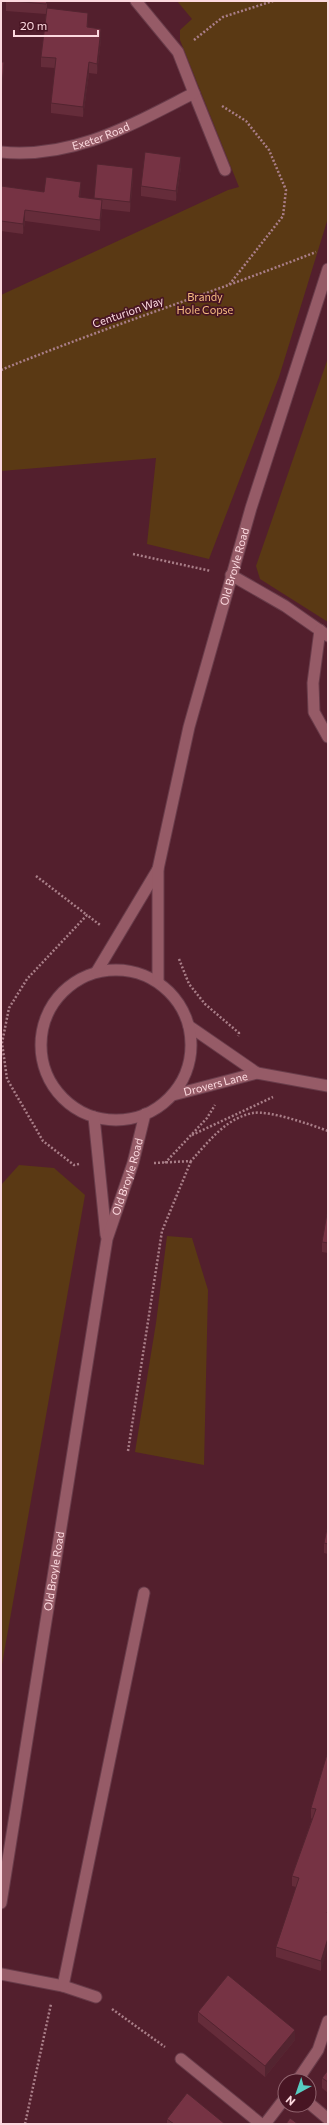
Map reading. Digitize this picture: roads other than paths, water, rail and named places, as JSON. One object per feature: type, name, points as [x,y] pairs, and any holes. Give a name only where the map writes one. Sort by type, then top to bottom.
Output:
[{"type":"main road","points":[[136,1],[178,52],[224,170]]},
{"type":"main road","name":"Exeter Road","points":[[1,152],[26,154],[69,148],[116,132],[194,93]]},
{"type":"main road","name":"Old Broyle Road","points":[[158,982],[158,869],[189,727],[231,575],[328,269]]},
{"type":"main road","points":[[231,575],[285,606],[324,633],[313,683],[314,712],[328,737]]},
{"type":"main road","name":"Old Broyle Road","points":[[97,971],[158,869]]},
{"type":"main road","points":[[122,969],[146,975],[158,982],[180,1004],[189,1026],[192,1050],[186,1074],[173,1094],[155,1110],[133,1119],[113,1120],[94,1117],[72,1106],[54,1089],[43,1067],[40,1042],[45,1018],[56,997],[75,981],[97,971],[122,969]]},
{"type":"main road","name":"Drovers Lane","points":[[189,1026],[257,1073],[328,1086]]},
{"type":"main road","name":"Drovers Lane","points":[[173,1094],[257,1073]]},
{"type":"main road","name":"Old Broyle Road","points":[[1,1903],[106,1239],[133,1163],[145,1114]]},
{"type":"main road","name":"Old Broyle Road","points":[[94,1117],[106,1239]]},
{"type":"main road","points":[[63,1986],[144,1593]]},
{"type":"main road","points":[[1,1974],[63,1986],[96,1997]]},
{"type":"main road","points":[[302,2073],[318,2050],[328,2021]]},
{"type":"main road","points":[[182,2059],[262,2124]]},
{"type":"main road","points":[[265,2124],[277,2108]]},
{"type":"main road","points":[[317,2110],[328,2119]]},
{"type":"park label","name":"Brandy Hole Copse","points":[[205,303]]}]
